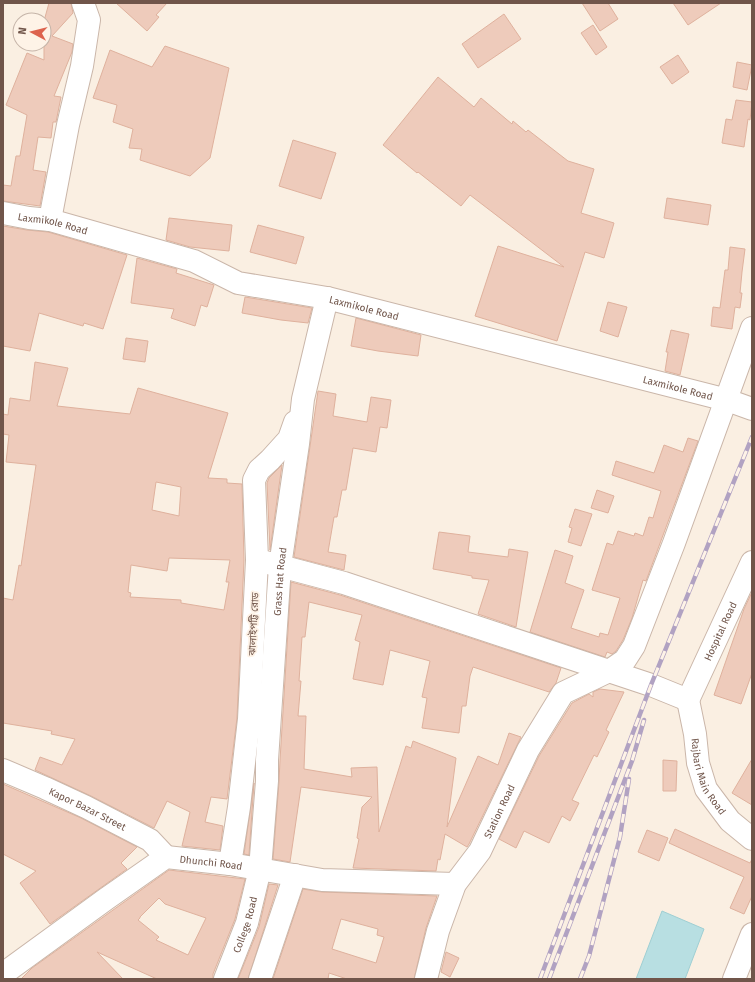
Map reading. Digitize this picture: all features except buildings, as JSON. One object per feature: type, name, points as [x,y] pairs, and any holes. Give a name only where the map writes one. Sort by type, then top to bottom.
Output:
[{"type":"street","points":[[50,220],[68,125],[82,66],[89,20],[83,3]]},
{"type":"street","name":"Laxmikole Road","points":[[3,213],[50,220],[194,261],[238,283],[327,298],[727,400],[752,409]]},
{"type":"street","name":"Grass Hat Road","points":[[260,869],[267,782],[267,760],[280,566],[303,399],[327,298]]},
{"type":"street","name":"Station Road","points":[[426,979],[438,931],[455,884],[480,851],[528,750],[563,693],[609,671],[625,660],[634,646],[674,543],[752,328]]},
{"type":"street","name":"ঝালাইপট্টি রোড","points":[[230,864],[239,807],[249,719],[257,560],[254,480],[259,470],[289,439],[303,399]]},
{"type":"street","points":[[257,560],[344,583],[651,685],[688,700]]},
{"type":"street","name":"Hospital Road","points":[[688,700],[752,562]]},
{"type":"street","name":"Rajbari Main Road","points":[[688,700],[695,734],[698,763],[706,789],[730,821],[752,839]]},
{"type":"street","name":"Kapor Bazar Street","points":[[3,770],[86,807],[150,840],[166,856]]},
{"type":"street","name":"Dhunchi Road","points":[[3,974],[166,856],[230,864],[322,880],[455,884]]},
{"type":"street","name":"College Road","points":[[225,979],[247,922],[260,869]]},
{"type":"street","points":[[260,979],[295,875]]},
{"type":"street","points":[[734,979],[752,934]]},
{"type":"water","points":[[662,911],[704,929],[685,979],[636,979]]},
{"type":"railway","points":[[540,979],[651,685],[752,437]]},
{"type":"railway","points":[[549,979],[632,761],[644,720]]},
{"type":"railway","points":[[580,979],[589,956],[620,837],[629,779]]}]
